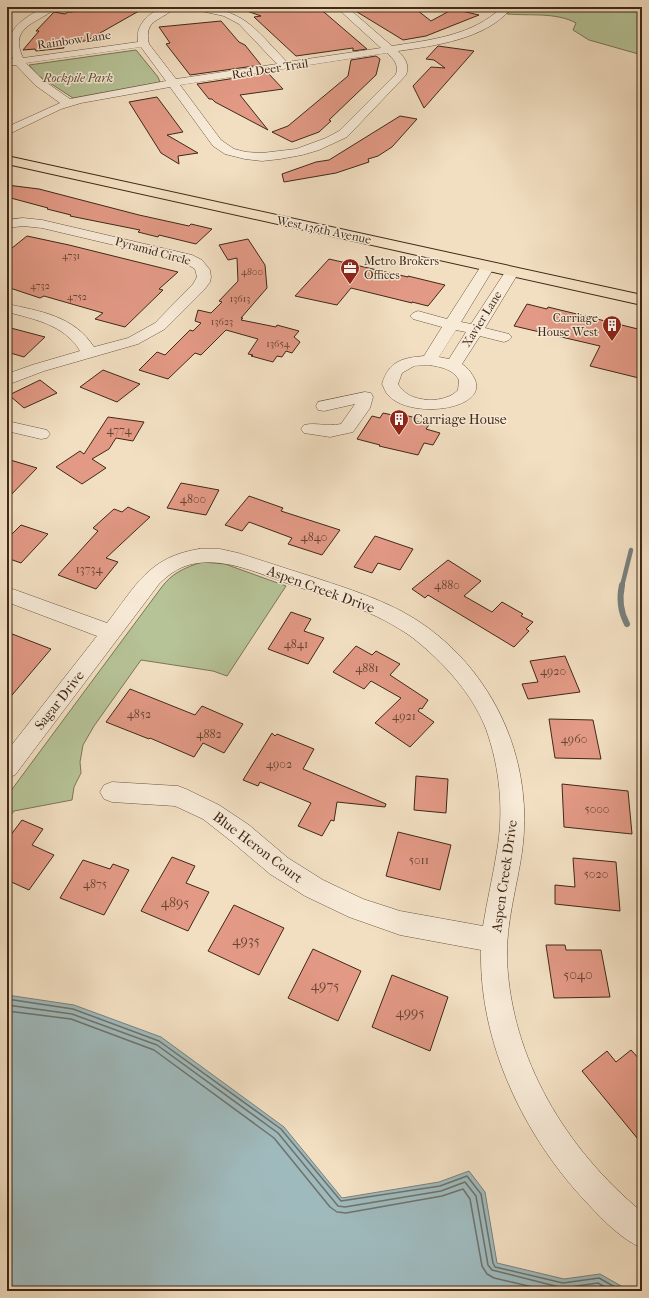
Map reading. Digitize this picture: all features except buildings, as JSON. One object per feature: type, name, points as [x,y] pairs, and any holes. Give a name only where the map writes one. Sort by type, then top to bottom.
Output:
[{"type":"main road","name":"West 136th Avenue","points":[[7,160],[642,300]]},
{"type":"street","points":[[51,7],[23,24],[14,37],[12,44],[12,62],[29,77],[68,103]]},
{"type":"street","points":[[170,7],[154,16],[143,27],[142,38],[144,44],[222,148],[229,152],[249,156],[272,156],[311,149],[324,145],[343,134],[401,75],[402,63],[391,51],[341,7]]},
{"type":"street","points":[[196,7],[228,14],[242,22],[285,66]]},
{"type":"street","name":"Red Deer Trail","points":[[7,131],[45,112],[68,103],[173,84],[391,51],[431,43],[465,33],[495,18],[507,7]]},
{"type":"street","name":"Rainbow Lane","points":[[12,62],[144,44]]},
{"type":"street","name":"Red Deer Trail","points":[[7,143],[22,132],[29,121]]},
{"type":"street","points":[[7,211],[20,214],[23,222]]},
{"type":"street","name":"Pyramid Circle","points":[[7,224],[23,222],[42,224],[187,258],[196,262],[202,267],[205,274],[204,280],[199,287],[160,326],[133,341],[90,354]]},
{"type":"street","name":"Xavier Lane","points":[[429,360],[488,266]]},
{"type":"street","name":"Xavier Lane","points":[[453,366],[512,272]]},
{"type":"street","points":[[7,308],[43,317],[71,330],[79,338],[90,354],[38,368],[7,380]]},
{"type":"street","points":[[418,316],[504,337]]},
{"type":"street","points":[[429,360],[453,366],[461,371],[467,378],[468,386],[465,393],[449,404],[430,406],[411,402],[400,397],[393,390],[391,384],[393,373],[399,367],[407,363],[429,360]]},
{"type":"street","points":[[310,429],[330,432],[347,428],[362,408],[364,397],[324,406]]},
{"type":"street","points":[[7,426],[42,434]]},
{"type":"street","name":"Aspen Creek Drive","points":[[111,633],[159,572],[172,563],[182,550],[231,558],[370,604],[401,620],[419,632],[435,644],[459,669],[479,694],[496,726],[510,773],[513,794],[513,824],[494,940],[495,977],[501,1016],[511,1051],[525,1086],[547,1127],[580,1171],[606,1200],[642,1232]]},
{"type":"street","points":[[7,594],[111,633]]},
{"type":"street","name":"Sagar Drive","points":[[7,768],[111,633]]},
{"type":"street","name":"Blue Heron Court","points":[[112,792],[178,796],[211,812],[240,833],[279,866],[314,888],[358,909],[400,923],[494,940]]},
{"type":"green space","points":[[521,7],[642,7],[642,55],[589,40],[573,30],[576,23],[560,17],[507,14],[513,8],[519,10]]},
{"type":"green space","name":"Rockpile Park","points":[[136,50],[158,77],[160,82],[73,98],[39,76],[29,65]]},
{"type":"green space","points":[[202,562],[225,564],[286,586],[227,676],[213,671],[141,660],[94,726],[83,745],[80,762],[81,773],[74,787],[72,800],[14,811],[7,820],[7,796],[161,588],[174,575],[190,566]]},
{"type":"water","points":[[7,995],[74,1005],[161,1037],[284,1127],[342,1198],[439,1182],[469,1171],[485,1192],[497,1263],[564,1279],[600,1274],[630,1291],[7,1291]]},
{"type":"waterway","points":[[622,586],[631,550]]},
{"type":"waterway","points":[[622,585],[621,605],[627,624]]},
{"type":"place","name":"Metro Brokers Offices","points":[[350,285]]},
{"type":"place","name":"Carriage House West","points":[[612,342]]},
{"type":"place","name":"Carriage House","points":[[399,436]]}]
